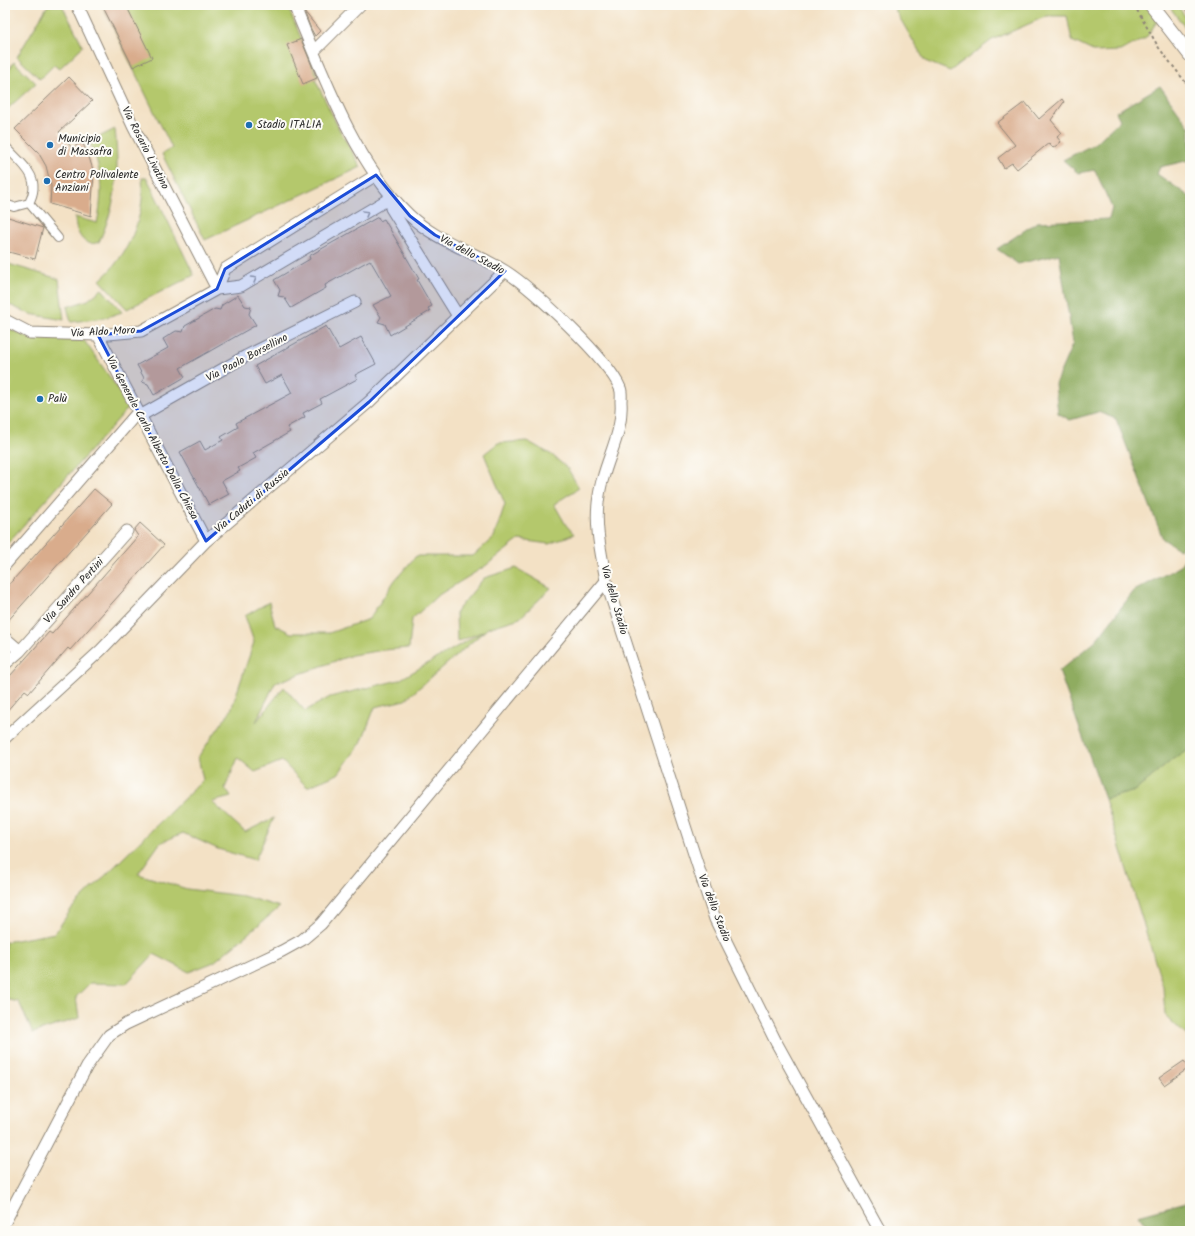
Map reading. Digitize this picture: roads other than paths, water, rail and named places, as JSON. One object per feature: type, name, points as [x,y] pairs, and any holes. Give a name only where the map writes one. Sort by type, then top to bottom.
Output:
[{"type":"street","name":"Via Rosario Livatino","points":[[77,5],[133,126],[217,289]]},
{"type":"street","name":"Via dello Stadio","points":[[294,5],[338,109],[376,175],[392,197],[410,216],[435,235],[505,271],[573,330],[611,371],[621,389],[622,417],[618,436],[602,479],[598,505],[597,532],[606,581],[715,919],[776,1042],[880,1231]]},
{"type":"street","points":[[314,51],[360,5]]},
{"type":"street","points":[[1151,5],[1188,49]]},
{"type":"street","points":[[5,146],[33,176],[34,193],[29,203],[14,207],[5,204]]},
{"type":"street","points":[[217,289],[225,269],[376,175]]},
{"type":"street","points":[[392,197],[391,208],[458,316]]},
{"type":"street","name":"Via Aldo Moro","points":[[5,320],[30,333],[98,335],[141,331],[217,289],[241,286],[392,197]]},
{"type":"street","points":[[29,203],[58,238]]},
{"type":"street","name":"Via Caduti di Russia","points":[[7,734],[101,650],[206,541],[369,402],[505,271]]},
{"type":"street","name":"Via Paolo Borsellino","points":[[5,565],[139,414],[246,356],[355,302]]},
{"type":"street","name":"Via Generale Carlo Alberto Dalla Chiesa","points":[[98,335],[206,541]]},
{"type":"street","name":"Via Sandro Pertini","points":[[5,664],[20,651],[127,531]]},
{"type":"street","points":[[5,1222],[86,1066],[109,1035],[126,1024],[282,951],[302,940],[312,932],[389,844],[606,581]]},
{"type":"street","points":[[5,638],[20,651]]},
{"type":"place","name":"Stadio ITALIA","points":[[249,125]]},
{"type":"place","name":"Municipio di Massafra","points":[[50,145]]},
{"type":"place","name":"Centro Polivalente Anziani","points":[[47,181]]},
{"type":"place","name":"Palù","points":[[40,399]]}]
